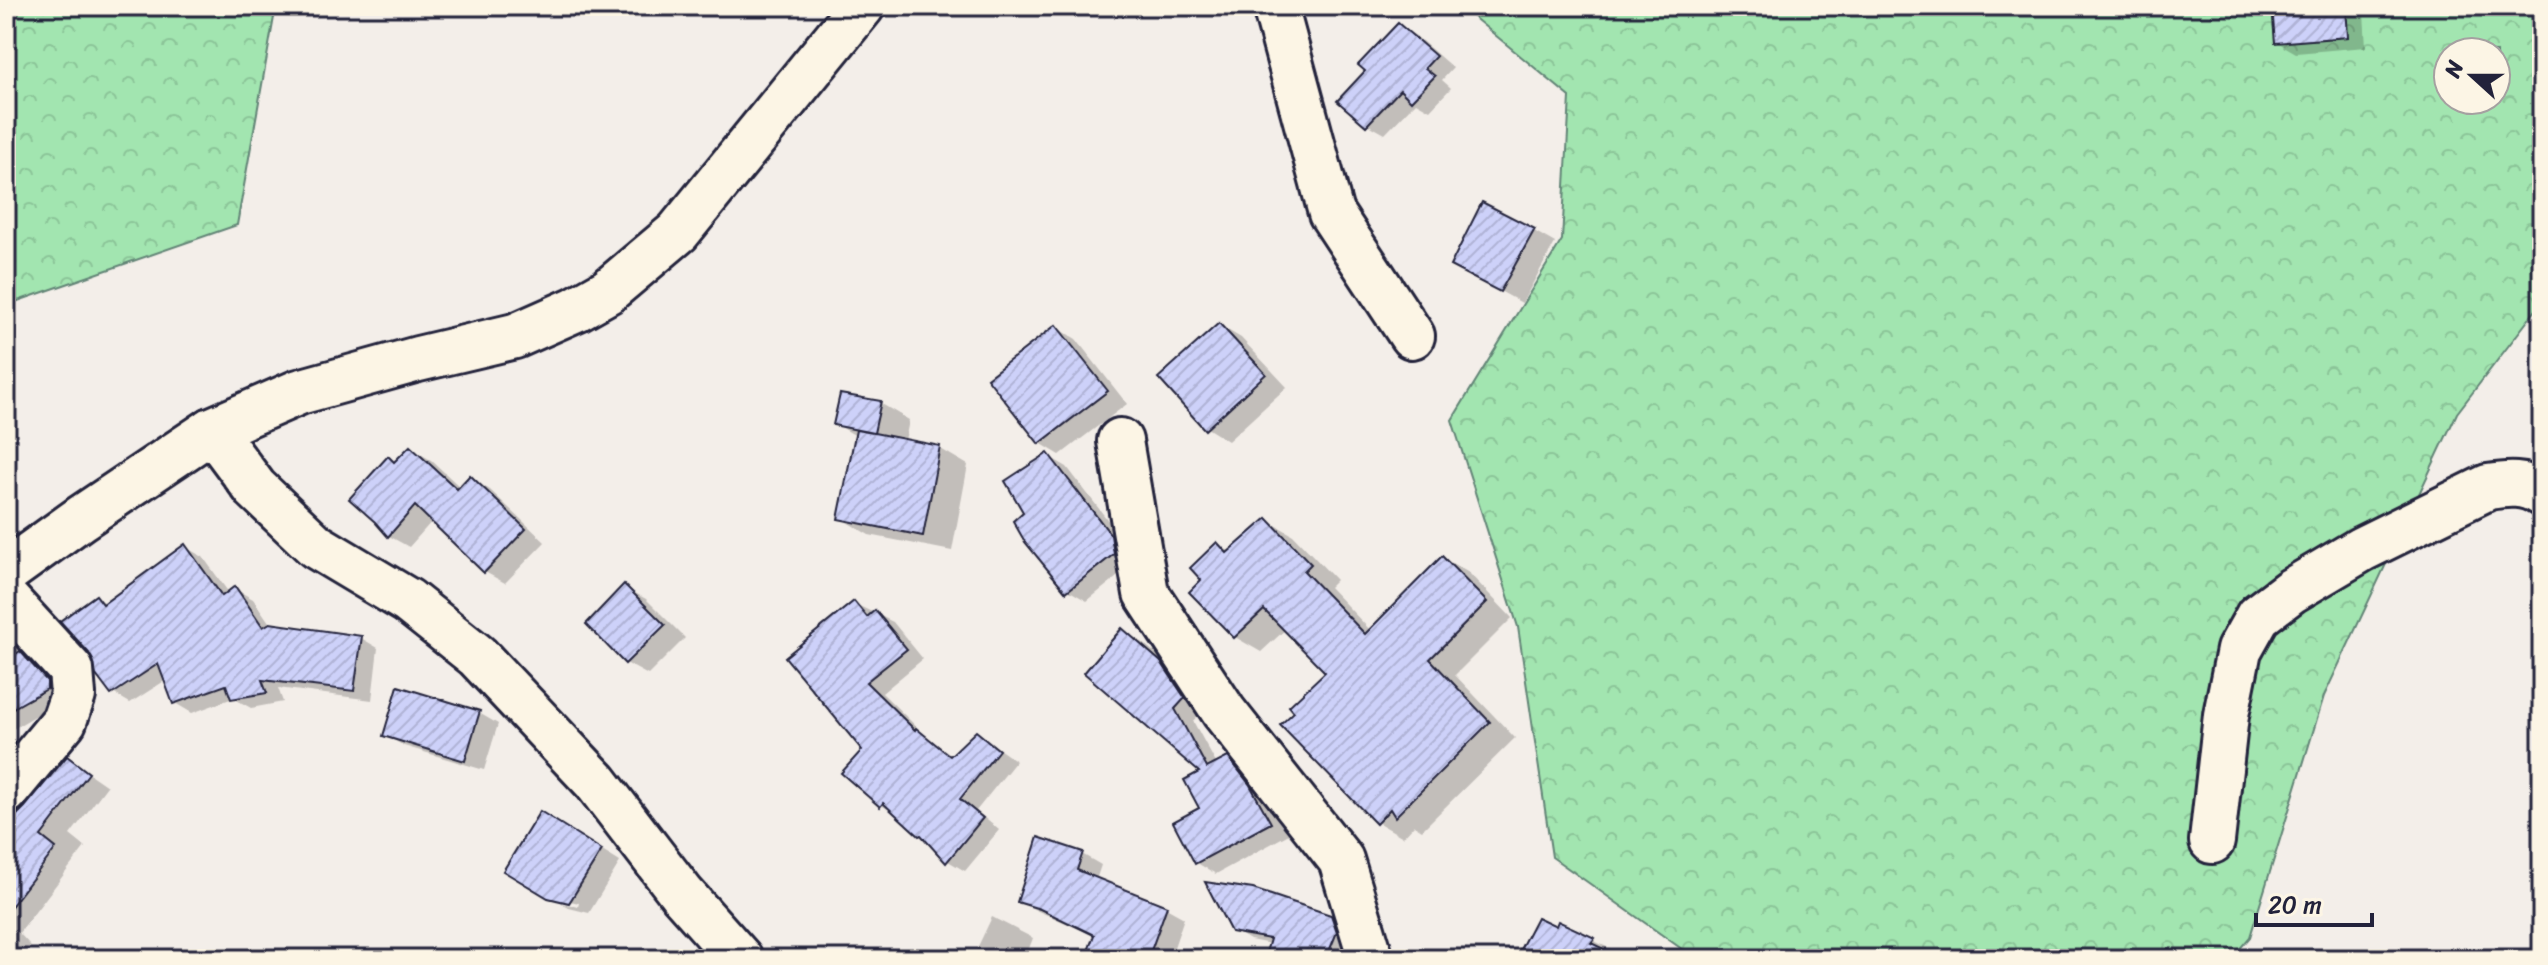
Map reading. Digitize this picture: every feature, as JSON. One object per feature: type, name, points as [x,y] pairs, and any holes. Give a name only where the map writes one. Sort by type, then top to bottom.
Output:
[{"type":"street","points":[[6,572],[212,430],[299,392],[515,336],[608,291],[678,232],[862,6]]},
{"type":"street","points":[[1275,6],[1331,213],[1412,336]]},
{"type":"street","points":[[212,430],[255,488],[316,546],[408,601],[477,656],[596,782],[682,894],[740,959]]},
{"type":"street","points":[[1120,441],[1146,593],[1224,712],[1341,860],[1371,959]]},
{"type":"street","points":[[2212,841],[2226,715],[2239,650],[2258,616],[2291,591],[2362,549],[2488,487],[2510,484],[2534,488],[2542,494]]},
{"type":"street","points":[[6,599],[71,670],[73,695],[64,721],[6,791]]},
{"type":"green space","points":[[6,6],[276,6],[237,225],[6,305]]},
{"type":"green space","points":[[1460,6],[2542,6],[2542,302],[2457,413],[2324,696],[2250,937],[2231,959],[1696,959],[1552,857],[1518,627],[1452,420],[1562,240],[1570,97]]},
{"type":"building","points":[[2272,6],[2346,6],[2348,37],[2275,43]]},
{"type":"building","points":[[1398,23],[1436,56],[1425,68],[1435,76],[1411,101],[1400,90],[1366,126],[1337,101],[1365,71],[1358,65]]},
{"type":"building","points":[[1482,202],[1535,229],[1500,292],[1450,266]]},
{"type":"building","points":[[1219,323],[1266,374],[1205,430],[1158,378]]},
{"type":"building","points":[[1056,325],[1108,391],[1039,444],[987,378]]},
{"type":"building","points":[[840,394],[881,401],[874,433],[940,446],[923,536],[838,519],[856,430],[873,433],[833,425]]},
{"type":"building","points":[[410,446],[457,489],[470,475],[526,529],[484,573],[415,506],[388,537],[349,499],[388,456],[394,462]]},
{"type":"building","points":[[1048,453],[1111,535],[1114,554],[1066,592],[1025,542],[1013,521],[1023,512],[1005,481]]},
{"type":"building","points":[[1267,518],[1311,564],[1304,571],[1365,634],[1442,556],[1487,602],[1430,659],[1490,722],[1395,817],[1390,809],[1376,824],[1280,725],[1294,712],[1289,706],[1325,672],[1264,610],[1234,638],[1189,592],[1201,580],[1190,568],[1217,542],[1227,553]]},
{"type":"building","points":[[185,544],[222,596],[235,586],[263,627],[270,623],[362,636],[354,691],[262,680],[267,693],[231,699],[226,685],[173,704],[158,664],[111,695],[96,675],[89,653],[60,621],[96,595],[103,604]]},
{"type":"building","points":[[624,584],[665,625],[625,664],[586,624]]},
{"type":"building","points":[[854,601],[867,617],[875,610],[907,649],[866,682],[915,730],[950,756],[976,731],[999,750],[960,799],[983,818],[946,863],[921,835],[883,803],[880,807],[841,773],[862,750],[785,657]]},
{"type":"building","points":[[1122,628],[1161,662],[1185,698],[1175,709],[1207,768],[1228,757],[1250,785],[1271,823],[1195,864],[1173,822],[1199,808],[1184,780],[1199,772],[1084,673]]},
{"type":"building","points":[[20,651],[47,681],[47,689],[6,712],[6,661]]},
{"type":"building","points":[[398,686],[480,711],[465,761],[383,736]]},
{"type":"building","points":[[67,756],[89,773],[41,836],[56,848],[6,913],[6,826]]},
{"type":"building","points":[[540,811],[602,850],[569,903],[548,898],[503,871]]},
{"type":"building","points":[[1038,837],[1083,852],[1077,870],[1167,906],[1148,959],[1085,959],[1094,935],[1040,909],[1017,902]]},
{"type":"building","points":[[1205,882],[1253,889],[1331,915],[1337,932],[1326,959],[1264,959],[1270,939],[1231,932]]},
{"type":"building","points":[[1537,917],[1556,926],[1558,921],[1595,938],[1591,943],[1624,959],[1515,959]]}]
